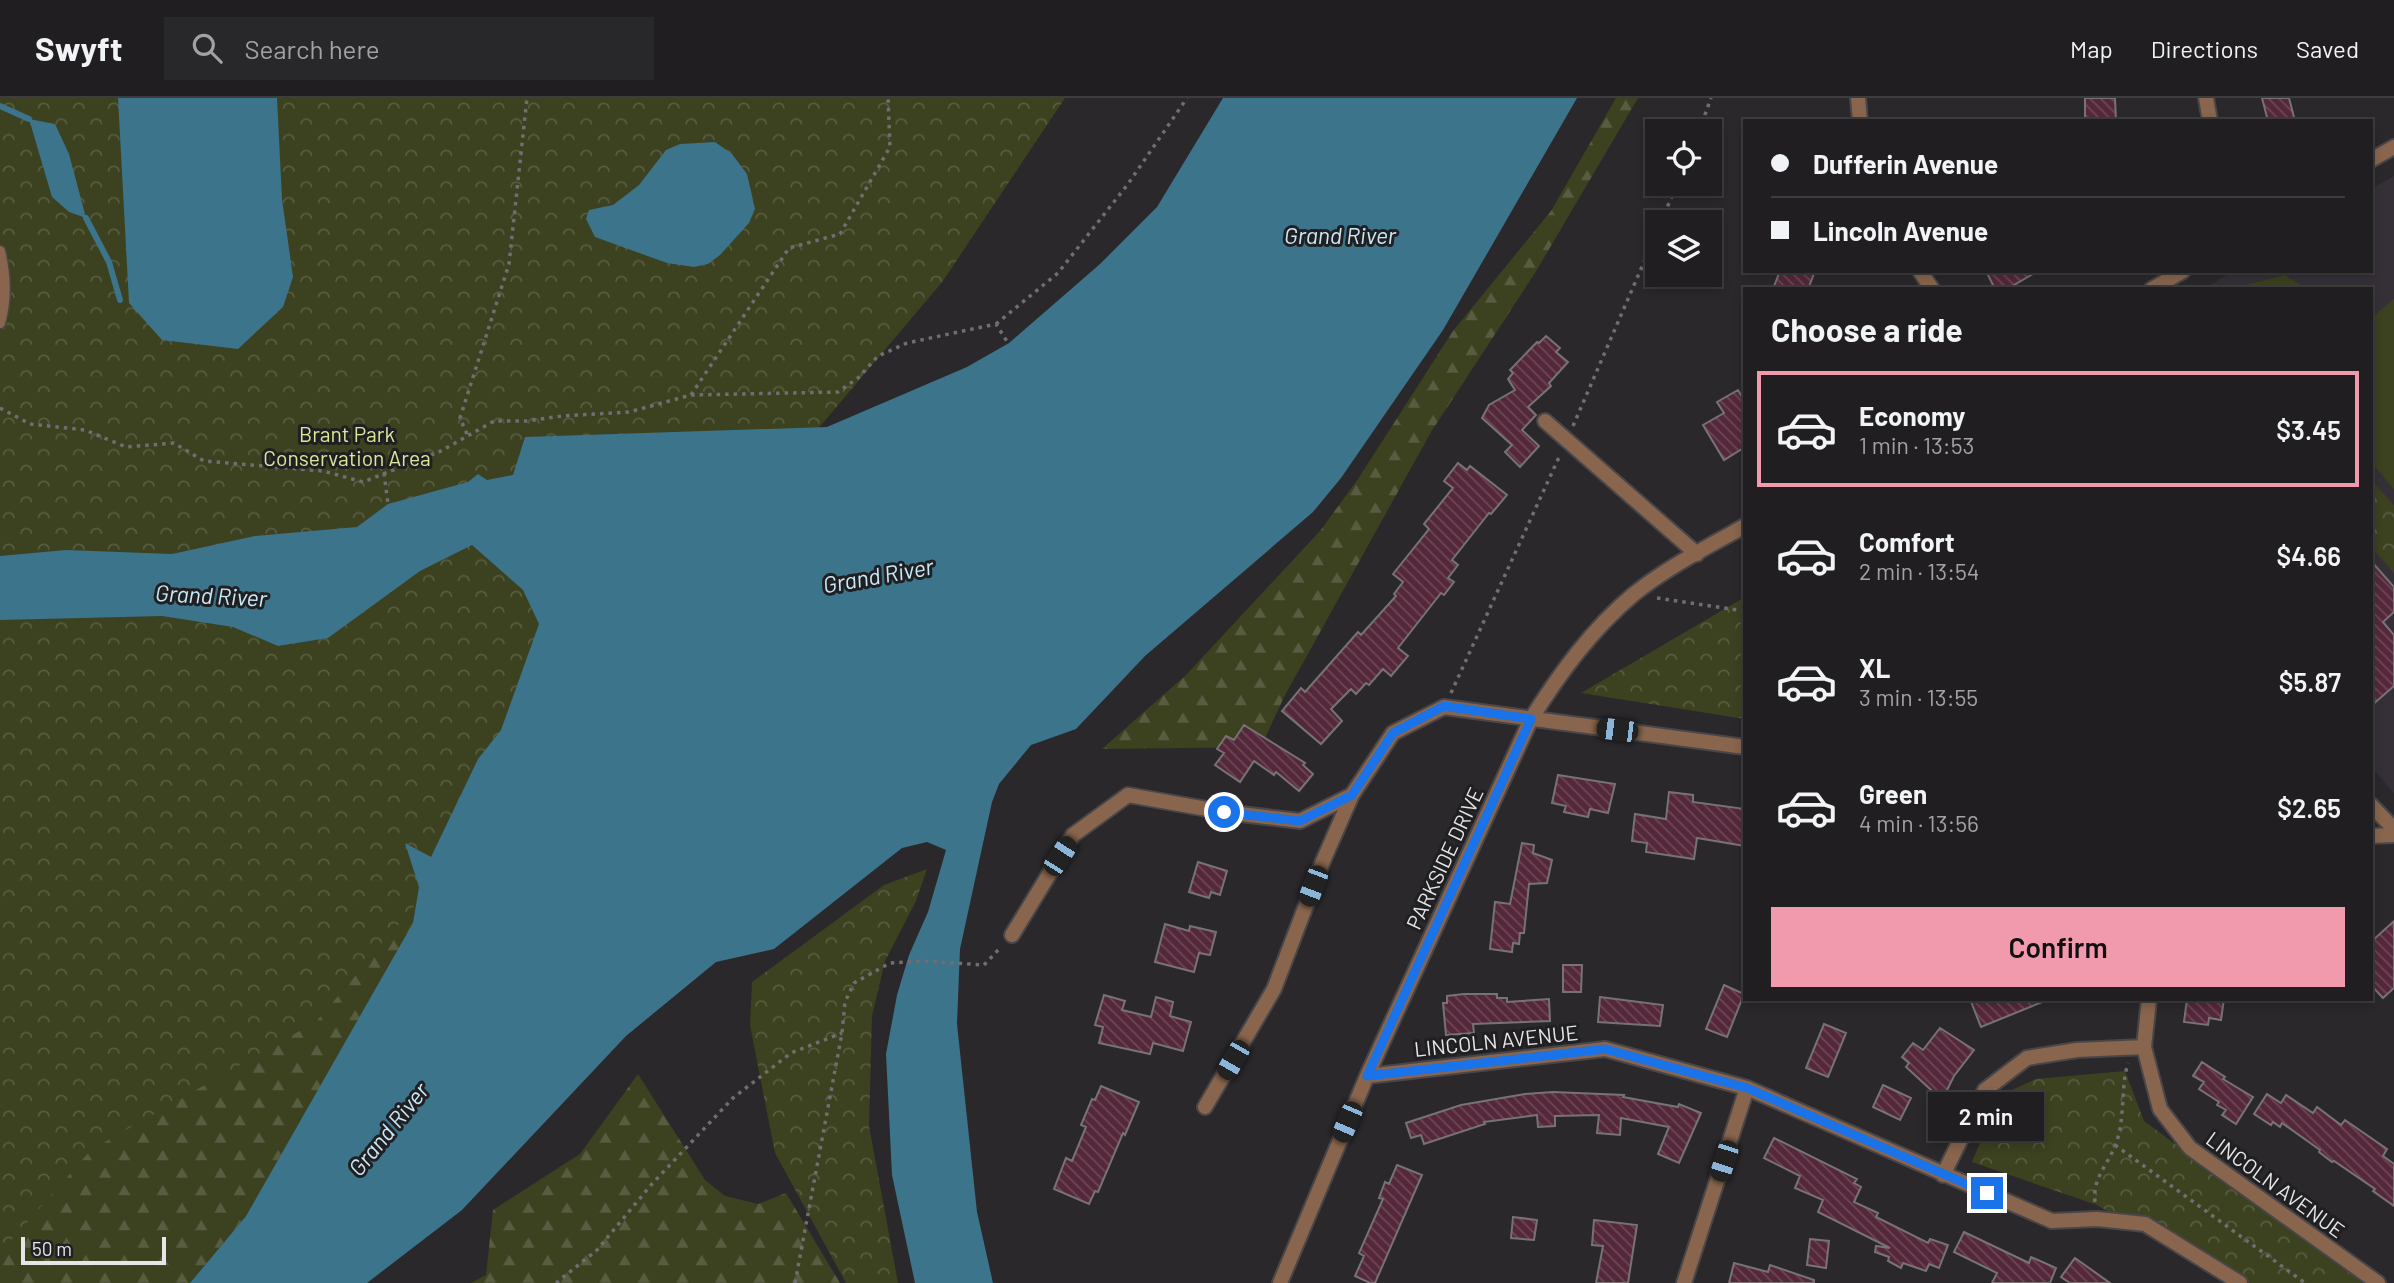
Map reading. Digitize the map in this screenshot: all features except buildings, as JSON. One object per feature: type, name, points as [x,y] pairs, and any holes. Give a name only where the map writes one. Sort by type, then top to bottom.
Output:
[{"type":"street","points":[[1858,98],[1860,119]]},
{"type":"street","points":[[2206,98],[2210,119]]},
{"type":"street","points":[[2373,159],[2394,147]]},
{"type":"street","points":[[2155,287],[2180,273]]},
{"type":"street","points":[[1545,421],[1697,554]]},
{"type":"street","name":"PARKSIDE DRIVE","points":[[1280,1283],[1367,1076],[1531,719],[1564,667],[1634,594],[1743,527]]},
{"type":"street","points":[[1205,1107],[1274,989],[1323,860],[1352,795],[1393,733],[1444,706],[1743,747]]},
{"type":"street","points":[[1012,935],[1073,835],[1128,795],[1224,812],[1300,821],[1352,795]]},
{"type":"street","points":[[2373,807],[2394,829]]},
{"type":"street","points":[[2373,836],[2394,835]]},
{"type":"street","points":[[1943,1175],[1985,1090],[2027,1058],[2077,1050],[2138,1047],[2149,1001]]},
{"type":"street","name":"LINCOLN AVENUE","points":[[2138,1047],[2160,1109],[2190,1148],[2378,1283]]},
{"type":"street","name":"LINCOLN AVENUE","points":[[1367,1076],[1605,1049],[1747,1088],[2052,1221],[2097,1219],[2145,1224],[2240,1283]]},
{"type":"street","points":[[1685,1283],[1747,1088]]},
{"type":"lane","points":[[0,251],[5,281],[5,304],[0,323]]},
{"type":"path","points":[[467,434],[460,418],[509,264],[527,98]]},
{"type":"path","points":[[691,395],[789,248],[840,234],[890,147],[888,98]]},
{"type":"path","points":[[0,408],[30,424],[85,429],[126,447],[174,443],[204,461],[323,471],[363,482],[441,451],[494,421],[527,421],[629,412],[691,395],[838,392],[858,377],[878,356],[907,343],[996,324],[1058,273],[1128,184],[1187,98]]},
{"type":"path","points":[[1703,119],[1711,98]]},
{"type":"path","points":[[1444,706],[1567,440],[1645,260]]},
{"type":"path","points":[[996,324],[1009,343]]},
{"type":"path","points":[[384,473],[388,504]]},
{"type":"path","points":[[1634,594],[1743,611]]},
{"type":"path","points":[[795,1283],[842,1033],[845,1002],[854,983],[890,962],[984,965],[1012,935]]},
{"type":"path","points":[[556,1283],[597,1250],[651,1185],[733,1098],[790,1053],[842,1033]]},
{"type":"path","points":[[2097,1219],[2093,1192],[2096,1180],[2115,1145],[2121,1124],[2125,1071],[2138,1047]]},
{"type":"path","points":[[2115,1145],[2305,1283]]},
{"type":"shaded area","points":[[2394,176],[2394,793],[2373,769],[2373,287],[2207,287],[2230,273],[2373,273],[2373,188]]},
{"type":"green space","name":"Brant Park Conservation Area","points":[[0,98],[1065,98],[943,281],[317,1021],[91,1150],[0,1253]]},
{"type":"green space","points":[[1616,98],[1638,98],[1535,273],[1431,432],[1284,697],[1261,747],[1102,749],[1186,675],[1320,531],[1358,479],[1453,331],[1551,211]]},
{"type":"green space","points":[[2285,275],[2302,287],[2242,287]]},
{"type":"green space","points":[[2394,299],[2394,489],[2373,464],[2373,316]]},
{"type":"green space","points":[[2373,482],[2394,505],[2394,573],[2373,549]]},
{"type":"green space","points":[[1743,598],[1743,719],[1581,693]]},
{"type":"green space","points":[[0,620],[419,887],[414,923],[246,1216],[190,1283],[0,1283]]},
{"type":"green space","points":[[927,869],[916,901],[885,961],[872,1016],[869,1126],[898,1283],[846,1283],[775,1153],[750,1025],[752,982],[884,885]]},
{"type":"green space","points":[[2125,1071],[2144,1121],[2363,1283],[2228,1283],[2097,1205],[1972,1162],[2000,1095],[2036,1079]]},
{"type":"green space","points":[[638,1074],[705,1180],[725,1196],[758,1204],[786,1193],[840,1283],[471,1283],[486,1275],[493,1210],[580,1154]]},
{"type":"water","points":[[118,98],[277,98],[282,199],[293,277],[283,307],[238,349],[162,340],[129,303]]},
{"type":"water","name":"Grand River","points":[[1223,98],[1577,98],[1443,330],[1341,478],[1313,512],[1145,656],[1076,729],[1031,745],[999,784],[992,802],[960,949],[957,1024],[977,1212],[993,1283],[915,1283],[892,1175],[886,1054],[897,995],[909,955],[928,912],[946,850],[927,842],[902,848],[774,949],[716,962],[626,1036],[462,1210],[367,1283],[190,1283],[246,1216],[413,923],[419,887],[405,843],[431,857],[478,759],[501,730],[539,624],[523,590],[472,545],[420,571],[328,638],[278,646],[233,627],[162,616],[0,620],[0,556],[66,550],[172,554],[255,536],[357,527],[388,504],[468,482],[478,474],[487,480],[513,475],[525,437],[827,427],[967,367],[1009,343],[1100,264],[1157,207]]},
{"type":"water","points":[[29,119],[55,124],[69,154],[86,218],[69,212],[52,197]]},
{"type":"water","points":[[715,142],[732,154],[747,174],[755,209],[749,223],[720,255],[708,264],[694,267],[667,263],[595,237],[586,219],[589,210],[613,205],[639,185],[666,150],[680,144]]},
{"type":"waterway","points":[[0,106],[29,119]]},
{"type":"waterway","points":[[86,218],[109,262],[120,300]]},
{"type":"route","points":[[1224,812],[1300,821],[1352,795],[1393,733],[1444,706],[1531,719],[1367,1076],[1605,1049],[1747,1088],[1987,1193]]}]
